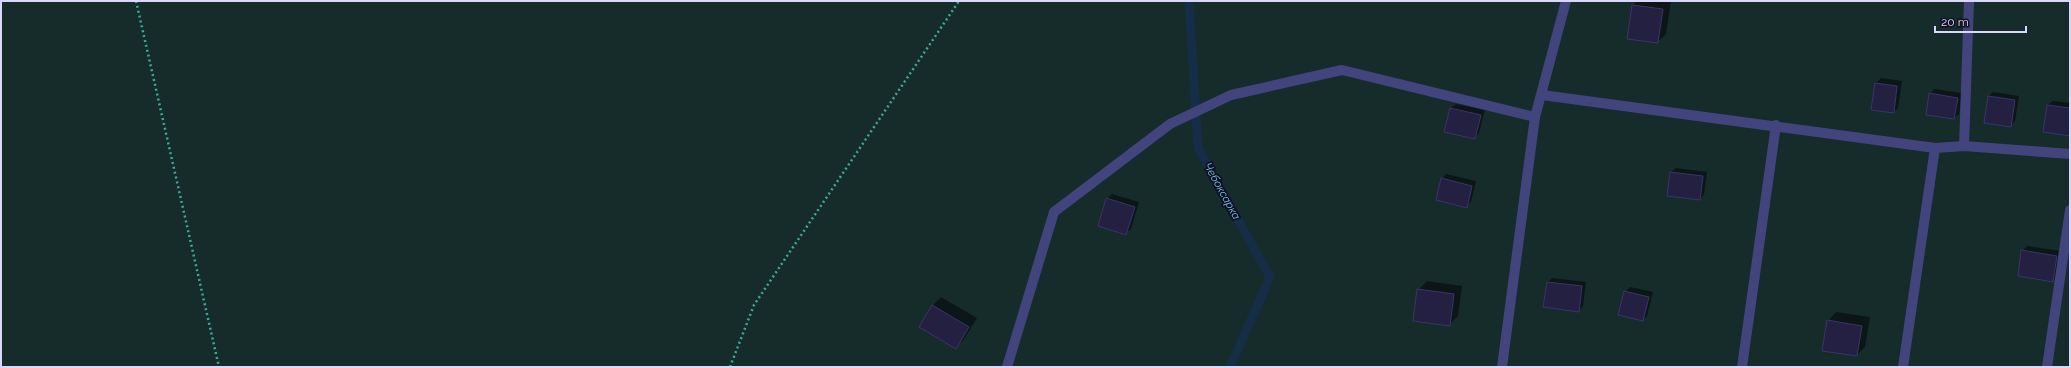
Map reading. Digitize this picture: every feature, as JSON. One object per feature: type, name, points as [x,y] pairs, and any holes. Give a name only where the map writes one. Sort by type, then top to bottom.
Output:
[{"type":"street","points":[[1502,367],[1535,117],[1566,1]]},
{"type":"street","points":[[1964,146],[1969,1]]},
{"type":"street","points":[[1007,367],[1054,212],[1170,124],[1231,95],[1342,70],[1535,117]]},
{"type":"street","points":[[1542,95],[1935,148],[1964,146],[2070,154]]},
{"type":"street","points":[[1742,367],[1776,126]]},
{"type":"street","points":[[1903,367],[1935,148]]},
{"type":"street","points":[[2047,367],[2070,210]]},
{"type":"path","points":[[136,1],[219,367]]},
{"type":"path","points":[[730,367],[754,305],[959,1]]},
{"type":"green space","points":[[1,1],[2070,1],[2070,367],[1,367]]},
{"type":"building","points":[[1632,5],[1663,9],[1658,43],[1627,39]]},
{"type":"building","points":[[1875,83],[1897,86],[1894,113],[1871,110]]},
{"type":"building","points":[[1929,93],[1958,98],[1954,119],[1926,115]]},
{"type":"building","points":[[1988,96],[2015,100],[2011,127],[1984,123]]},
{"type":"building","points":[[2047,105],[2070,108],[2070,136],[2043,132]]},
{"type":"building","points":[[1450,108],[1481,115],[1475,139],[1444,132]]},
{"type":"building","points":[[1670,172],[1703,176],[1700,200],[1667,196]]},
{"type":"building","points":[[1441,178],[1472,186],[1467,208],[1436,200]]},
{"type":"building","points":[[1106,198],[1135,207],[1126,235],[1098,226]]},
{"type":"building","points":[[2021,250],[2057,256],[2053,282],[2018,276]]},
{"type":"building","points":[[1547,282],[1582,286],[1579,312],[1543,307]]},
{"type":"building","points":[[1417,289],[1454,294],[1450,326],[1413,321]]},
{"type":"building","points":[[1624,291],[1649,297],[1643,321],[1618,315]]},
{"type":"building","points":[[932,305],[969,327],[956,349],[919,327]]},
{"type":"building","points":[[1827,320],[1862,326],[1857,356],[1822,351]]},
{"type":"waterway","name":"Чебоксарка","points":[[1189,1],[1198,148],[1270,277],[1230,367]]}]
